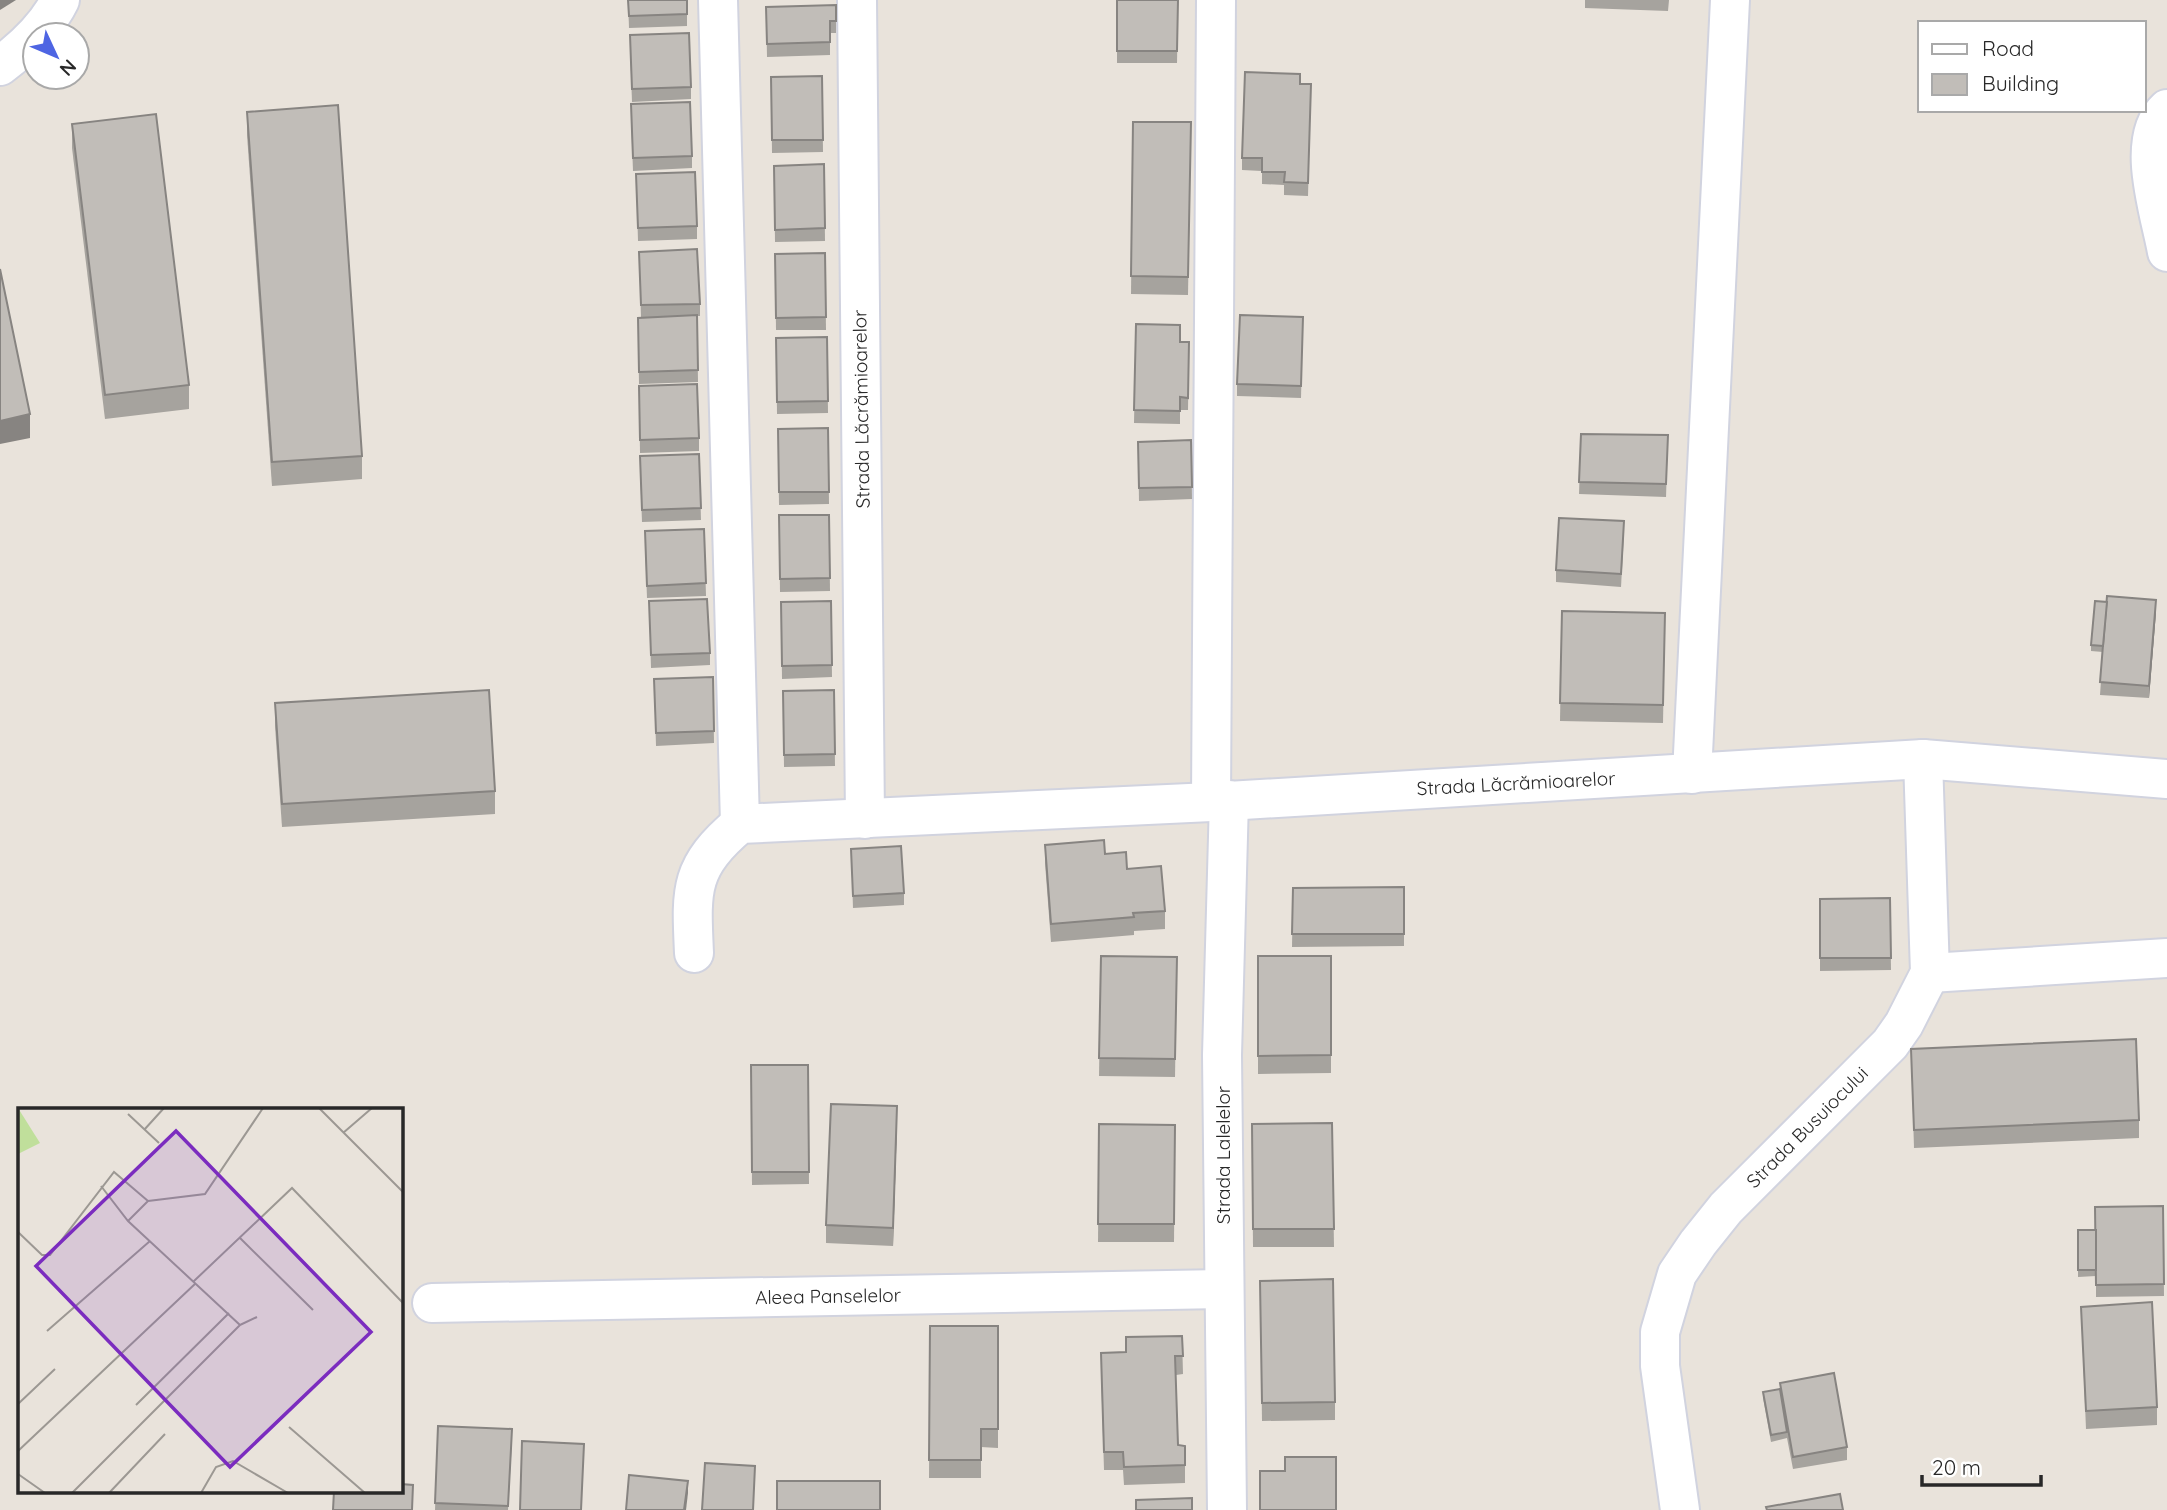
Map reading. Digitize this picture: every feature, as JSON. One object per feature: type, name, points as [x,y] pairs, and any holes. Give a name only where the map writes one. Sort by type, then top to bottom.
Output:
[{"type":"street","points":[[0,66],[20,51],[52,16],[60,0]]},
{"type":"street","points":[[694,953],[691,900],[698,871],[718,842],[740,824],[718,0]]},
{"type":"street","name":"Strada Lăcrămioarelor","points":[[857,0],[865,819]]},
{"type":"street","name":"Strada Lalelelor","points":[[1216,0],[1223,1289],[1227,1510]]},
{"type":"street","points":[[1692,774],[1730,0]]},
{"type":"street","points":[[2167,109],[2158,117],[2151,134],[2150,158],[2167,252]]},
{"type":"street","points":[[1923,759],[1930,973],[2167,958]]},
{"type":"street","name":"Strada Lăcrămioarelor","points":[[740,824],[1220,801],[1923,759],[2167,779]]},
{"type":"street","name":"Strada Busuiocului","points":[[1680,1510],[1660,1366],[1660,1332],[1677,1275],[1726,1208],[1890,1044],[1904,1024],[1930,973]]},
{"type":"street","name":"Aleea Panselelor","points":[[432,1303],[1223,1289]]},
{"type":"building","points":[[628,0],[687,0],[687,14],[629,16]]},
{"type":"building","points":[[1117,0],[1178,0],[1177,51],[1117,51]]},
{"type":"building","points":[[836,5],[836,21],[830,21],[830,42],[767,44],[766,7]]},
{"type":"building","points":[[689,33],[691,87],[632,89],[630,35]]},
{"type":"building","points":[[1245,72],[1300,74],[1300,84],[1311,84],[1308,183],[1284,182],[1285,172],[1262,172],[1262,158],[1242,158]]},
{"type":"building","points":[[822,76],[823,140],[772,140],[771,77]]},
{"type":"building","points":[[690,102],[692,156],[633,158],[631,104]]},
{"type":"building","points":[[338,105],[362,456],[272,462],[247,112]]},
{"type":"building","points":[[156,114],[189,385],[105,395],[72,124]]},
{"type":"building","points":[[1133,122],[1191,122],[1188,277],[1131,276]]},
{"type":"building","points":[[824,164],[825,228],[775,230],[774,166]]},
{"type":"building","points":[[695,172],[697,226],[638,228],[636,174]]},
{"type":"building","points":[[697,249],[700,304],[641,305],[639,252]]},
{"type":"building","points":[[825,253],[826,317],[776,318],[775,254]]},
{"type":"building","points":[[0,269],[30,414],[0,421]]},
{"type":"building","points":[[697,315],[698,370],[639,372],[638,318]]},
{"type":"building","points":[[1240,315],[1303,317],[1301,386],[1237,384]]},
{"type":"building","points":[[1136,324],[1180,325],[1180,342],[1189,342],[1188,398],[1180,397],[1180,411],[1134,410]]},
{"type":"building","points":[[827,337],[828,401],[777,402],[776,338]]},
{"type":"building","points":[[697,384],[699,438],[640,440],[639,386]]},
{"type":"building","points":[[828,428],[829,492],[779,492],[778,429]]},
{"type":"building","points":[[1581,434],[1668,435],[1666,484],[1579,482]]},
{"type":"building","points":[[1191,440],[1192,487],[1139,488],[1138,442]]},
{"type":"building","points":[[699,454],[701,508],[642,510],[640,456]]},
{"type":"building","points":[[779,515],[829,515],[830,578],[780,579]]},
{"type":"building","points":[[1559,518],[1624,521],[1621,574],[1556,570]]},
{"type":"building","points":[[704,529],[706,583],[647,586],[645,531]]},
{"type":"building","points":[[2107,596],[2156,600],[2149,686],[2100,682]]},
{"type":"building","points":[[707,599],[710,653],[651,655],[649,601]]},
{"type":"building","points":[[831,601],[832,665],[782,666],[781,602]]},
{"type":"building","points":[[2095,601],[2107,602],[2103,646],[2091,645]]},
{"type":"building","points":[[1562,611],[1665,613],[1663,705],[1560,703]]},
{"type":"building","points":[[713,677],[714,731],[656,733],[654,679]]},
{"type":"building","points":[[489,690],[495,791],[282,804],[275,703]]},
{"type":"building","points":[[834,690],[835,754],[784,755],[783,691]]},
{"type":"building","points":[[1104,840],[1105,854],[1126,852],[1127,869],[1161,866],[1165,911],[1133,913],[1134,917],[1051,924],[1045,845]]},
{"type":"building","points":[[901,846],[904,893],[853,896],[851,849]]},
{"type":"building","points":[[1404,887],[1404,934],[1292,934],[1293,888]]},
{"type":"building","points":[[1890,898],[1891,958],[1820,958],[1820,899]]},
{"type":"building","points":[[1101,956],[1177,957],[1175,1059],[1099,1058]]},
{"type":"building","points":[[1258,956],[1331,956],[1331,1055],[1258,1056]]},
{"type":"building","points":[[2136,1039],[2139,1120],[1914,1130],[1911,1049]]},
{"type":"building","points":[[751,1065],[808,1065],[809,1172],[752,1172]]},
{"type":"building","points":[[831,1104],[897,1106],[893,1228],[826,1225]]},
{"type":"building","points":[[1332,1123],[1334,1229],[1253,1229],[1252,1124]]},
{"type":"building","points":[[1099,1124],[1175,1125],[1174,1224],[1098,1224]]},
{"type":"building","points":[[2163,1206],[2164,1284],[2096,1285],[2095,1207]]},
{"type":"building","points":[[2078,1230],[2096,1230],[2096,1270],[2078,1270]]},
{"type":"building","points":[[1333,1279],[1335,1402],[1262,1403],[1260,1281]]},
{"type":"building","points":[[2152,1302],[2157,1407],[2086,1411],[2081,1307]]},
{"type":"building","points":[[930,1326],[998,1326],[998,1429],[981,1429],[981,1460],[929,1460]]},
{"type":"building","points":[[1182,1336],[1183,1356],[1175,1356],[1178,1445],[1185,1446],[1185,1465],[1124,1467],[1123,1452],[1104,1452],[1101,1353],[1126,1352],[1126,1337]]},
{"type":"building","points":[[1834,1373],[1847,1447],[1793,1457],[1780,1383]]},
{"type":"building","points":[[1780,1389],[1787,1432],[1771,1435],[1763,1392]]},
{"type":"building","points":[[438,1426],[512,1429],[508,1506],[435,1503]]},
{"type":"building","points":[[522,1441],[584,1444],[581,1510],[520,1510]]},
{"type":"building","points":[[1285,1457],[1336,1457],[1336,1510],[1260,1510],[1260,1471],[1285,1471]]},
{"type":"building","points":[[705,1463],[755,1466],[753,1510],[702,1510]]},
{"type":"building","points":[[629,1475],[688,1481],[684,1510],[626,1510]]},
{"type":"building","points":[[777,1481],[880,1481],[880,1510],[777,1510]]},
{"type":"building","points":[[402,1484],[413,1485],[412,1510],[333,1510],[334,1492],[402,1492]]},
{"type":"building","points":[[1840,1494],[1843,1510],[1767,1510],[1766,1507]]},
{"type":"building","points":[[1192,1498],[1192,1510],[1136,1510],[1136,1500]]}]
